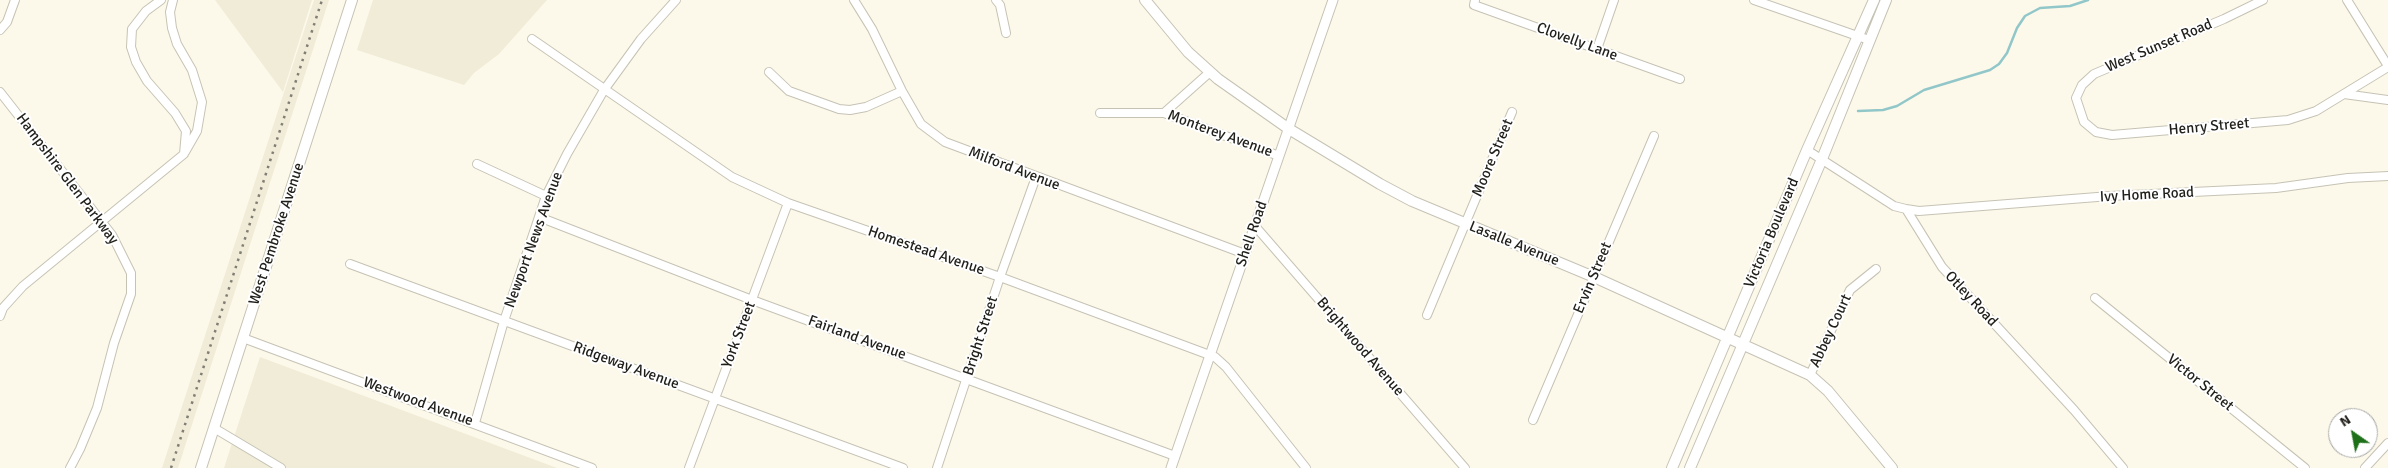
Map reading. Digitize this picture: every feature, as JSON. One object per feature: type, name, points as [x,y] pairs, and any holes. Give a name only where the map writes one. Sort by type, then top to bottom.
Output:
[{"type":"main road","name":"West Pembroke Avenue","points":[[202,468],[352,0]]},
{"type":"main road","name":"Lasalle Avenue","points":[[1145,0],[1188,52],[1244,99],[1289,129],[1380,184],[1465,224],[1594,277],[1810,375],[1828,391],[1892,468]]},
{"type":"main road","name":"Victoria Boulevard","points":[[1672,468],[1807,150],[1874,0]]},
{"type":"main road","name":"Victoria Boulevard","points":[[1690,468],[1822,159],[1886,0]]},
{"type":"street","points":[[0,30],[7,22],[15,0]]},
{"type":"street","points":[[162,0],[146,11],[132,29],[130,47],[136,62],[148,81],[175,113],[186,131],[184,154]]},
{"type":"street","points":[[0,316],[2,307],[23,286],[184,154],[197,131],[202,102],[192,70],[174,36],[170,12],[173,0]]},
{"type":"street","name":"Newport News Avenue","points":[[475,423],[504,321],[546,196],[567,154],[604,90],[641,39],[676,0]]},
{"type":"street","name":"Milford Avenue","points":[[854,0],[872,28],[902,91],[921,124],[945,142],[1245,254]]},
{"type":"street","points":[[996,0],[1000,6],[1006,34]]},
{"type":"street","name":"Shell Road","points":[[1171,468],[1333,0]]},
{"type":"street","points":[[1597,49],[1614,0]]},
{"type":"street","points":[[1754,0],[1869,40]]},
{"type":"street","name":"West Sunset Road","points":[[2078,110],[2076,98],[2078,91],[2094,74],[2224,19],[2263,0]]},
{"type":"street","points":[[2347,0],[2388,67]]},
{"type":"street","name":"Clovelly Lane","points":[[1474,3],[1680,79]]},
{"type":"street","name":"Homestead Avenue","points":[[532,39],[732,177],[788,203],[1000,277],[1210,354],[1226,367],[1306,468]]},
{"type":"street","name":"Henry Street","points":[[2078,110],[2084,122],[2092,129],[2101,133],[2119,135],[2288,120],[2308,115],[2388,67]]},
{"type":"street","points":[[768,72],[789,91],[839,109],[850,110],[866,107],[902,91]]},
{"type":"street","points":[[1164,113],[1210,72]]},
{"type":"street","name":"Hampshire Glen Parkway","points":[[0,92],[102,222],[122,251],[131,273],[131,294],[114,344],[97,408],[70,468]]},
{"type":"street","points":[[2344,94],[2388,100]]},
{"type":"street","name":"Moore Street","points":[[1426,315],[1512,112]]},
{"type":"street","name":"Monterey Avenue","points":[[1100,113],[1164,113],[1279,156]]},
{"type":"street","name":"Ervin Street","points":[[1533,420],[1654,136]]},
{"type":"street","points":[[1807,150],[1894,206],[1906,210]]},
{"type":"street","points":[[477,164],[546,196]]},
{"type":"street","name":"Ivy Home Road","points":[[1906,210],[1919,211],[2110,196],[2276,188],[2348,178],[2388,176]]},
{"type":"street","name":"Bright Street","points":[[937,468],[1000,277],[1036,177]]},
{"type":"street","name":"York Street","points":[[689,468],[788,203]]},
{"type":"street","name":"Otley Road","points":[[1906,210],[1942,267],[2074,410],[2123,468]]},
{"type":"street","name":"Fairland Avenue","points":[[540,217],[752,300],[1175,456]]},
{"type":"street","name":"Brightwood Avenue","points":[[1255,226],[1465,468]]},
{"type":"street","name":"Ridgeway Avenue","points":[[350,264],[903,468]]},
{"type":"street","name":"Abbey Court","points":[[1810,375],[1850,290],[1876,269]]},
{"type":"street","name":"Victor Street","points":[[2095,298],[2305,468]]},
{"type":"street","name":"Westwood Avenue","points":[[244,338],[592,468]]},
{"type":"street","points":[[214,428],[281,468]]},
{"type":"street","points":[[2366,468],[2388,443]]},
{"type":"shaded area","points":[[215,0],[312,0],[283,92]]},
{"type":"shaded area","points":[[314,0],[329,0],[178,468],[162,468]]},
{"type":"shaded area","points":[[373,0],[547,0],[499,54],[474,73],[464,85],[357,50]]},
{"type":"shaded area","points":[[260,357],[557,468],[224,468]]},
{"type":"waterway","points":[[1858,111],[1883,110],[1897,106],[1924,90],[1990,70],[1999,64],[2007,53],[2017,28],[2025,16],[2040,8],[2070,6],[2088,0]]},
{"type":"railway","points":[[171,468],[322,0]]}]
